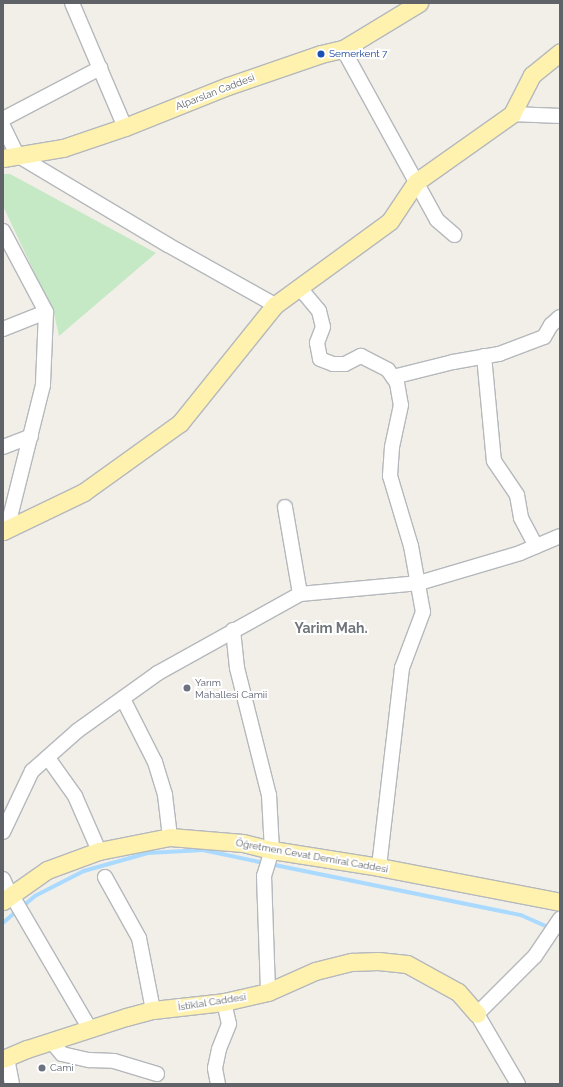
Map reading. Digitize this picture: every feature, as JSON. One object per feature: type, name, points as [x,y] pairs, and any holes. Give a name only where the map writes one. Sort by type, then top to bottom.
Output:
[{"type":"main road","name":"Alparslan Caddesi","points":[[10,156],[63,148],[125,127],[228,86],[321,54],[343,49],[419,3]]},
{"type":"main road","points":[[5,530],[84,492],[180,423],[275,305],[390,221],[416,182],[512,114],[532,75],[560,52]]},
{"type":"main road","name":"Öğretmen Cevat Demiral Caddesi","points":[[12,901],[47,870],[99,851],[170,837],[243,842],[272,850],[379,867],[560,902]]},
{"type":"main road","name":"İstiklal Caddesi","points":[[5,1059],[52,1041],[154,1010],[224,1002],[268,992],[315,971],[352,962],[386,962],[407,964],[458,992],[477,1014]]},
{"type":"street","points":[[72,3],[125,127]]},
{"type":"street","points":[[343,49],[437,220],[454,235]]},
{"type":"street","points":[[3,119],[100,68]]},
{"type":"street","points":[[512,114],[560,116]]},
{"type":"street","points":[[3,126],[10,156],[275,305]]},
{"type":"street","points":[[3,231],[46,312],[43,385],[31,436],[5,530]]},
{"type":"street","points":[[299,287],[319,311],[324,327],[317,343],[320,359],[333,364],[345,364],[361,356],[388,370],[397,383],[401,405],[392,447],[390,476],[411,546],[419,583],[423,612],[402,668],[379,867]]},
{"type":"street","points":[[3,329],[46,312]]},
{"type":"street","points":[[393,377],[484,356],[499,354],[544,337],[551,325],[560,317]]},
{"type":"street","points":[[484,356],[494,461],[517,495],[521,518],[536,546]]},
{"type":"street","points":[[3,448],[31,436]]},
{"type":"street","points":[[285,507],[300,594]]},
{"type":"street","points":[[3,832],[32,771],[76,731],[158,673],[300,594],[419,583],[520,553],[560,536]]},
{"type":"street","points":[[233,630],[237,668],[269,795],[272,850],[264,876],[268,992]]},
{"type":"street","points":[[123,698],[149,747],[160,778],[167,809],[170,837]]},
{"type":"street","points":[[48,758],[76,796],[99,851]]},
{"type":"street","points":[[105,877],[139,938],[154,1010]]},
{"type":"street","points":[[3,879],[12,901],[90,1029]]},
{"type":"street","points":[[518,1084],[477,1014],[536,956],[560,919]]},
{"type":"street","points":[[218,1084],[215,1068],[219,1049],[229,1024],[224,1002]]},
{"type":"street","points":[[52,1041],[62,1054],[89,1060],[114,1061],[157,1074]]},
{"type":"street","points":[[5,1059],[12,1084]]},
{"type":"green space","points":[[3,174],[10,174],[156,253],[59,336],[54,314],[3,206]]},
{"type":"waterway","points":[[22,907],[35,896],[84,871],[148,853],[203,850],[264,863]]},
{"type":"waterway","points":[[270,864],[521,915],[550,928]]},
{"type":"waterway","points":[[3,923],[17,911]]},
{"type":"place","name":"Semerkent 7","points":[[321,54]]},
{"type":"place","name":"Yarım Mahallesi Camii","points":[[187,688]]},
{"type":"place","name":"Cami","points":[[42,1068]]},
{"type":"district","name":"Yarim Mah.","points":[[331,628]]}]
